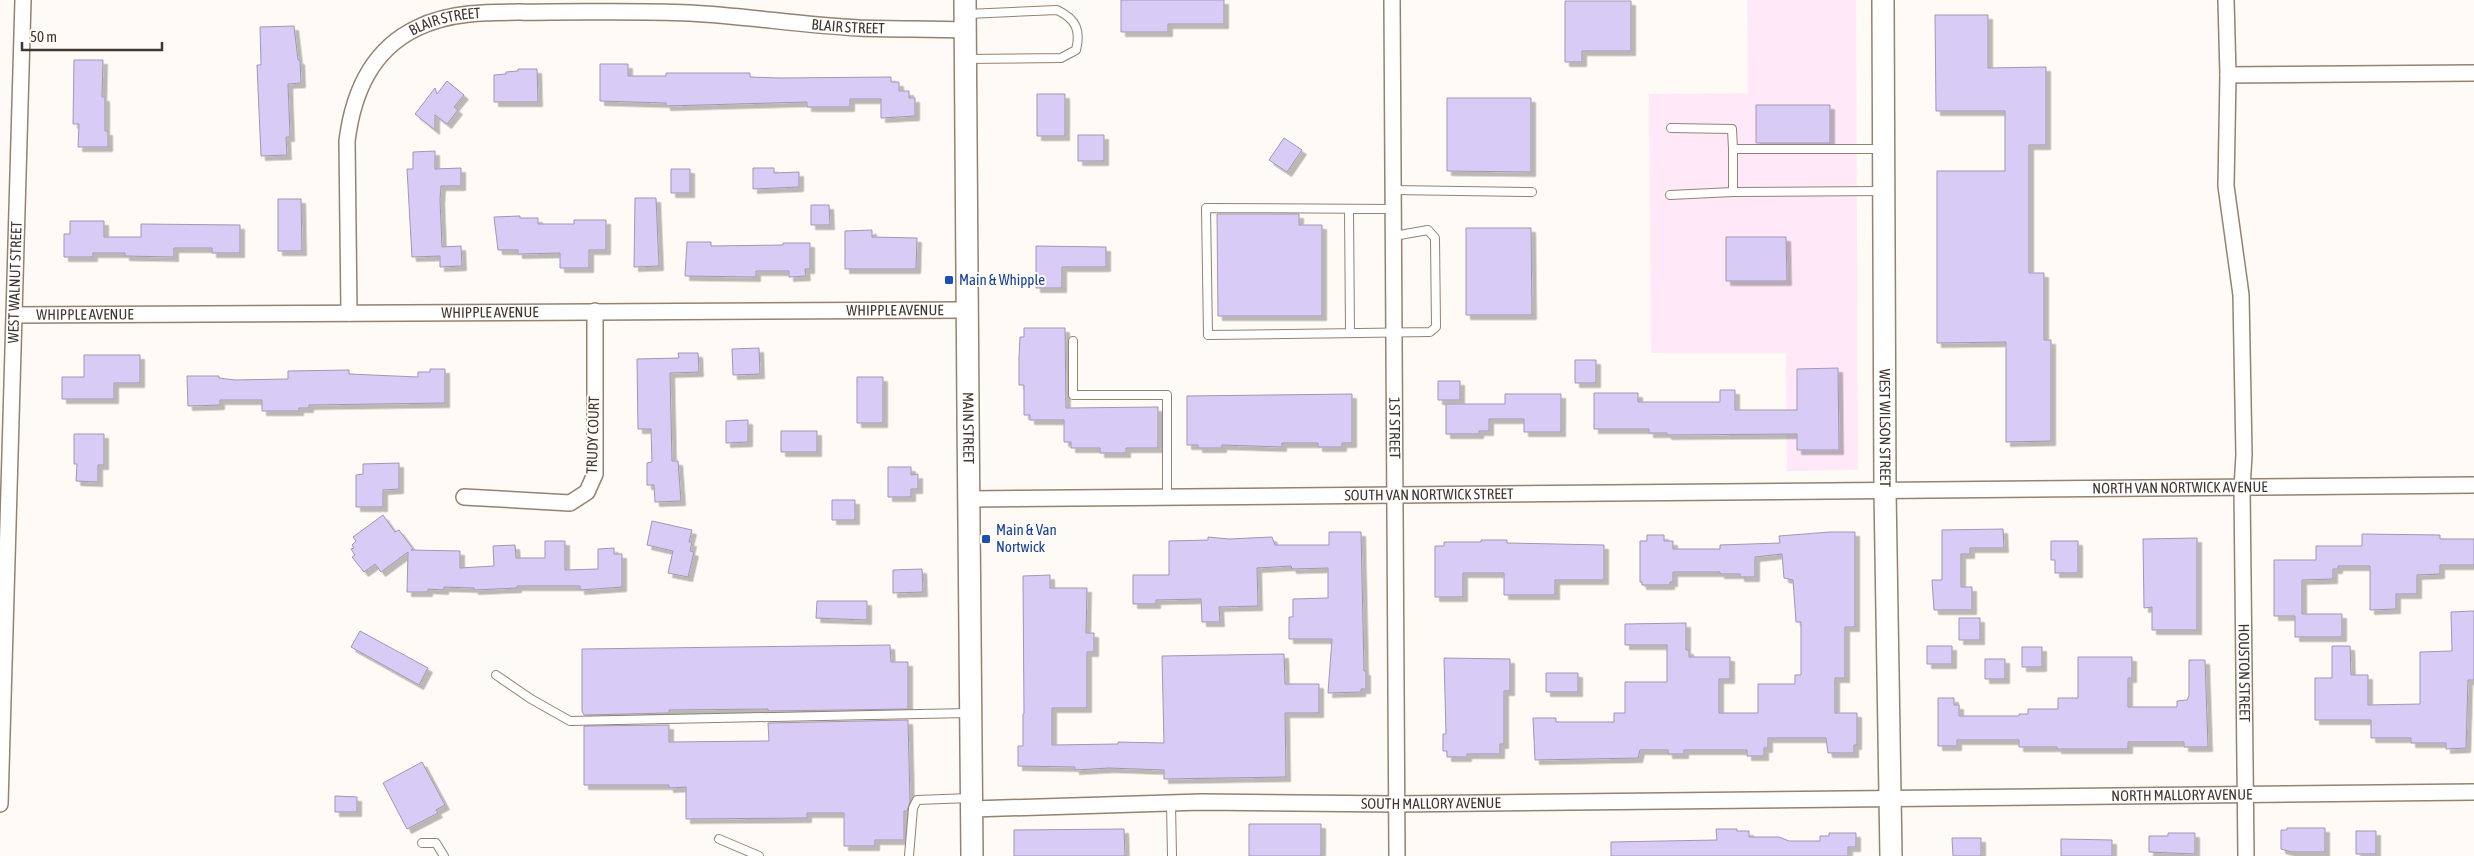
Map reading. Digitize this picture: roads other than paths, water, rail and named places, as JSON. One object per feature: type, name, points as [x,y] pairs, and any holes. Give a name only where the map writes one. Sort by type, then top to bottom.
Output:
[{"type":"main road","name":"WEST WILSON STREET","points":[[1883,0],[1886,491],[1891,856]]},
{"type":"main road","name":"MAIN STREET","points":[[965,15],[966,310],[971,499],[972,856]]},
{"type":"street","name":"WEST WALNUT STREET","points":[[0,804],[22,0]]},
{"type":"street","name":"1ST STREET","points":[[1392,0],[1397,856]]},
{"type":"street","name":"HOUSTON STREET","points":[[2226,0],[2228,75],[2226,186],[2241,295],[2244,454],[2242,488],[2246,856]]},
{"type":"street","name":"BLAIR STREET","points":[[349,313],[347,141],[350,113],[360,86],[378,57],[394,41],[417,28],[444,17],[475,13],[690,13],[858,28],[965,15]]},
{"type":"street","points":[[2228,75],[2474,74]]},
{"type":"street","name":"WHIPPLE AVENUE","points":[[14,315],[966,310]]},
{"type":"street","name":"TRUDY COURT","points":[[464,497],[570,503],[587,492],[595,474],[596,311]]},
{"type":"street","name":"NORTH VAN NORTWICK AVENUE","points":[[1886,491],[2474,485]]},
{"type":"street","name":"SOUTH VAN NORTWICK STREET","points":[[971,499],[1886,491]]},
{"type":"street","name":"NORTH MALLORY AVENUE","points":[[1890,798],[2474,792]]},
{"type":"street","name":"SOUTH MALLORY AVENUE","points":[[972,804],[1396,804],[1890,798]]},
{"type":"lane","points":[[965,15],[1057,10],[1076,24],[1079,36],[1076,50],[1061,58],[965,59]]},
{"type":"lane","points":[[1672,128],[1732,129],[1733,192]]},
{"type":"lane","points":[[1733,149],[1884,149]]},
{"type":"lane","points":[[1393,190],[1532,192]]},
{"type":"lane","points":[[1670,194],[1884,191]]},
{"type":"lane","points":[[1393,209],[1206,208],[1208,335],[1430,332],[1436,327],[1436,238],[1428,230],[1394,236]]},
{"type":"lane","points":[[1349,209],[1350,333]]},
{"type":"lane","points":[[1073,341],[1073,395],[1167,395],[1167,497]]},
{"type":"lane","points":[[496,675],[531,699],[570,721],[971,713]]},
{"type":"lane","points":[[909,856],[913,808],[916,800],[972,804]]},
{"type":"lane","points":[[1170,803],[1172,856]]},
{"type":"lane","points":[[719,840],[759,856]]},
{"type":"lane","points":[[422,843],[436,842],[444,856]]},
{"type":"place","name":"Main & Whipple","points":[[949,280]]},
{"type":"place","name":"Main & Van Nortwick","points":[[986,539]]}]
